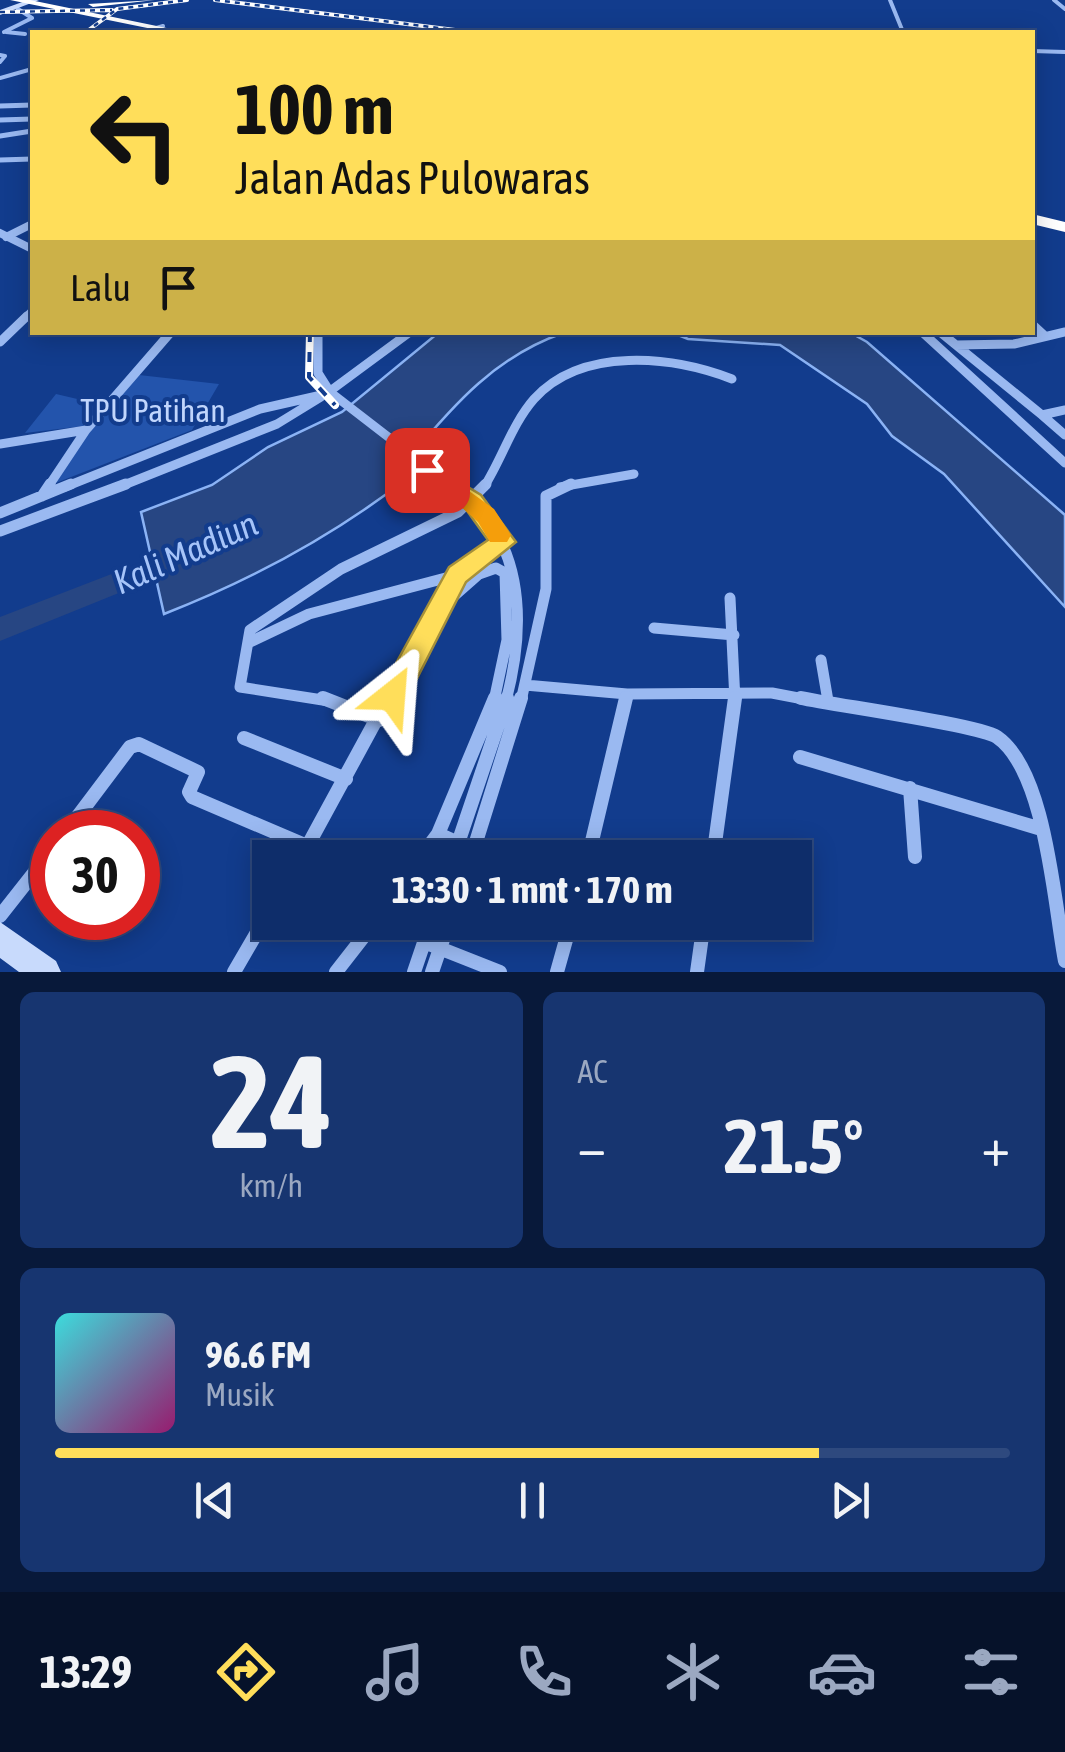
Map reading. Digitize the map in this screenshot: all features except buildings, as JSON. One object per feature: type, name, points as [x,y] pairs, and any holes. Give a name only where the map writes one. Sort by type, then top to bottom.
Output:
[{"type":"highway","points":[[90,9],[104,2],[125,0]]},
{"type":"highway","points":[[27,3],[150,0]]},
{"type":"highway","points":[[58,4],[173,30]]},
{"type":"highway","points":[[58,4],[90,9]]},
{"type":"highway","points":[[161,27],[181,30]]},
{"type":"highway","points":[[1035,219],[1065,225]]},
{"type":"main road","points":[[2,7],[27,3]]},
{"type":"main road","points":[[0,938],[45,972]]},
{"type":"street","points":[[890,0],[902,30]]},
{"type":"street","points":[[1054,0],[1065,8]]},
{"type":"street","points":[[2,32],[32,18],[27,3]]},
{"type":"street","points":[[151,30],[161,27]]},
{"type":"street","points":[[2,32],[26,34]]},
{"type":"street","points":[[1035,51],[1065,52]]},
{"type":"street","points":[[0,61],[0,76],[30,68]]},
{"type":"street","points":[[0,106],[30,105]]},
{"type":"street","points":[[0,120],[30,118]]},
{"type":"street","points":[[0,136],[30,133]]},
{"type":"street","points":[[0,160],[30,159]]},
{"type":"street","points":[[3,236],[30,225]]},
{"type":"street","points":[[3,236],[30,247]]},
{"type":"street","points":[[0,342],[30,313]]},
{"type":"street","points":[[0,326],[16,326]]},
{"type":"street","points":[[1035,327],[1045,336]]},
{"type":"street","points":[[956,345],[1014,344],[1065,333]]},
{"type":"street","points":[[41,497],[86,430],[168,335]]},
{"type":"street","points":[[318,335],[318,373],[328,393],[473,502],[504,542],[519,591],[514,672],[458,840]]},
{"type":"street","points":[[0,531],[103,495],[277,424],[328,393],[406,335]]},
{"type":"street","points":[[925,335],[1065,463]]},
{"type":"street","points":[[944,335],[1065,435]]},
{"type":"street","points":[[379,720],[319,697],[240,687],[252,629],[285,601],[334,571],[473,502],[533,400],[556,380],[600,365],[657,361],[695,364],[732,379]]},
{"type":"street","points":[[0,513],[260,408],[328,393]]},
{"type":"street","points":[[1042,415],[1065,410]]},
{"type":"street","points":[[0,444],[86,430]]},
{"type":"street","points":[[477,840],[525,685],[547,582],[546,496],[562,486],[634,474]]},
{"type":"street","points":[[248,643],[309,614],[458,575],[504,542]]},
{"type":"street","points":[[434,840],[501,676],[510,607],[505,573],[496,568],[479,574],[436,613]]},
{"type":"street","points":[[311,840],[458,575]]},
{"type":"street","points":[[716,840],[736,694],[730,598]]},
{"type":"street","points":[[654,628],[734,635]]},
{"type":"street","points":[[822,660],[828,701]]},
{"type":"street","points":[[525,685],[627,694],[736,694],[828,701],[995,735],[1021,762],[1033,792],[1065,961]]},
{"type":"street","points":[[592,840],[627,694]]},
{"type":"street","points":[[244,738],[346,779]]},
{"type":"street","points":[[83,810],[130,747],[139,744],[198,772],[189,792],[192,797],[280,840]]},
{"type":"street","points":[[800,757],[1038,828]]},
{"type":"street","points":[[910,788],[915,858]]},
{"type":"street","points":[[438,834],[444,840]]},
{"type":"street","points":[[0,916],[30,878]]},
{"type":"street","points":[[234,972],[253,940]]},
{"type":"street","points":[[336,972],[361,940]]},
{"type":"street","points":[[432,940],[432,972]]},
{"type":"street","points":[[414,972],[436,940]]},
{"type":"street","points":[[557,972],[565,940]]},
{"type":"street","points":[[697,972],[701,940]]},
{"type":"street","points":[[432,946],[500,972]]},
{"type":"green space","name":"TPU Patihan","points":[[139,375],[219,384],[192,430],[53,484],[78,444]]},
{"type":"green space","name":"TPU Patihan","points":[[56,394],[103,405],[84,426],[25,433]]},
{"type":"water","points":[[436,335],[558,335],[518,354],[479,383],[411,456],[413,474],[384,496],[294,553],[164,614],[141,512],[212,485],[268,447],[342,412]]},
{"type":"water","points":[[678,335],[855,335],[867,342],[1065,515],[1065,607],[944,474],[892,436],[867,404],[780,345],[688,339]]},
{"type":"waterway","name":"Kali Madiun","points":[[0,629],[179,558]]},
{"type":"railway","points":[[89,30],[117,9],[187,0]]},
{"type":"railway","points":[[215,0],[455,30]]},
{"type":"railway","points":[[0,12],[112,10]]},
{"type":"railway","points":[[310,335],[309,377],[335,405]]},
{"type":"slow traffic","points":[[458,491],[473,502],[499,535]]},
{"type":"route","points":[[392,696],[447,590],[458,575],[504,542],[473,502],[427,470]]}]
